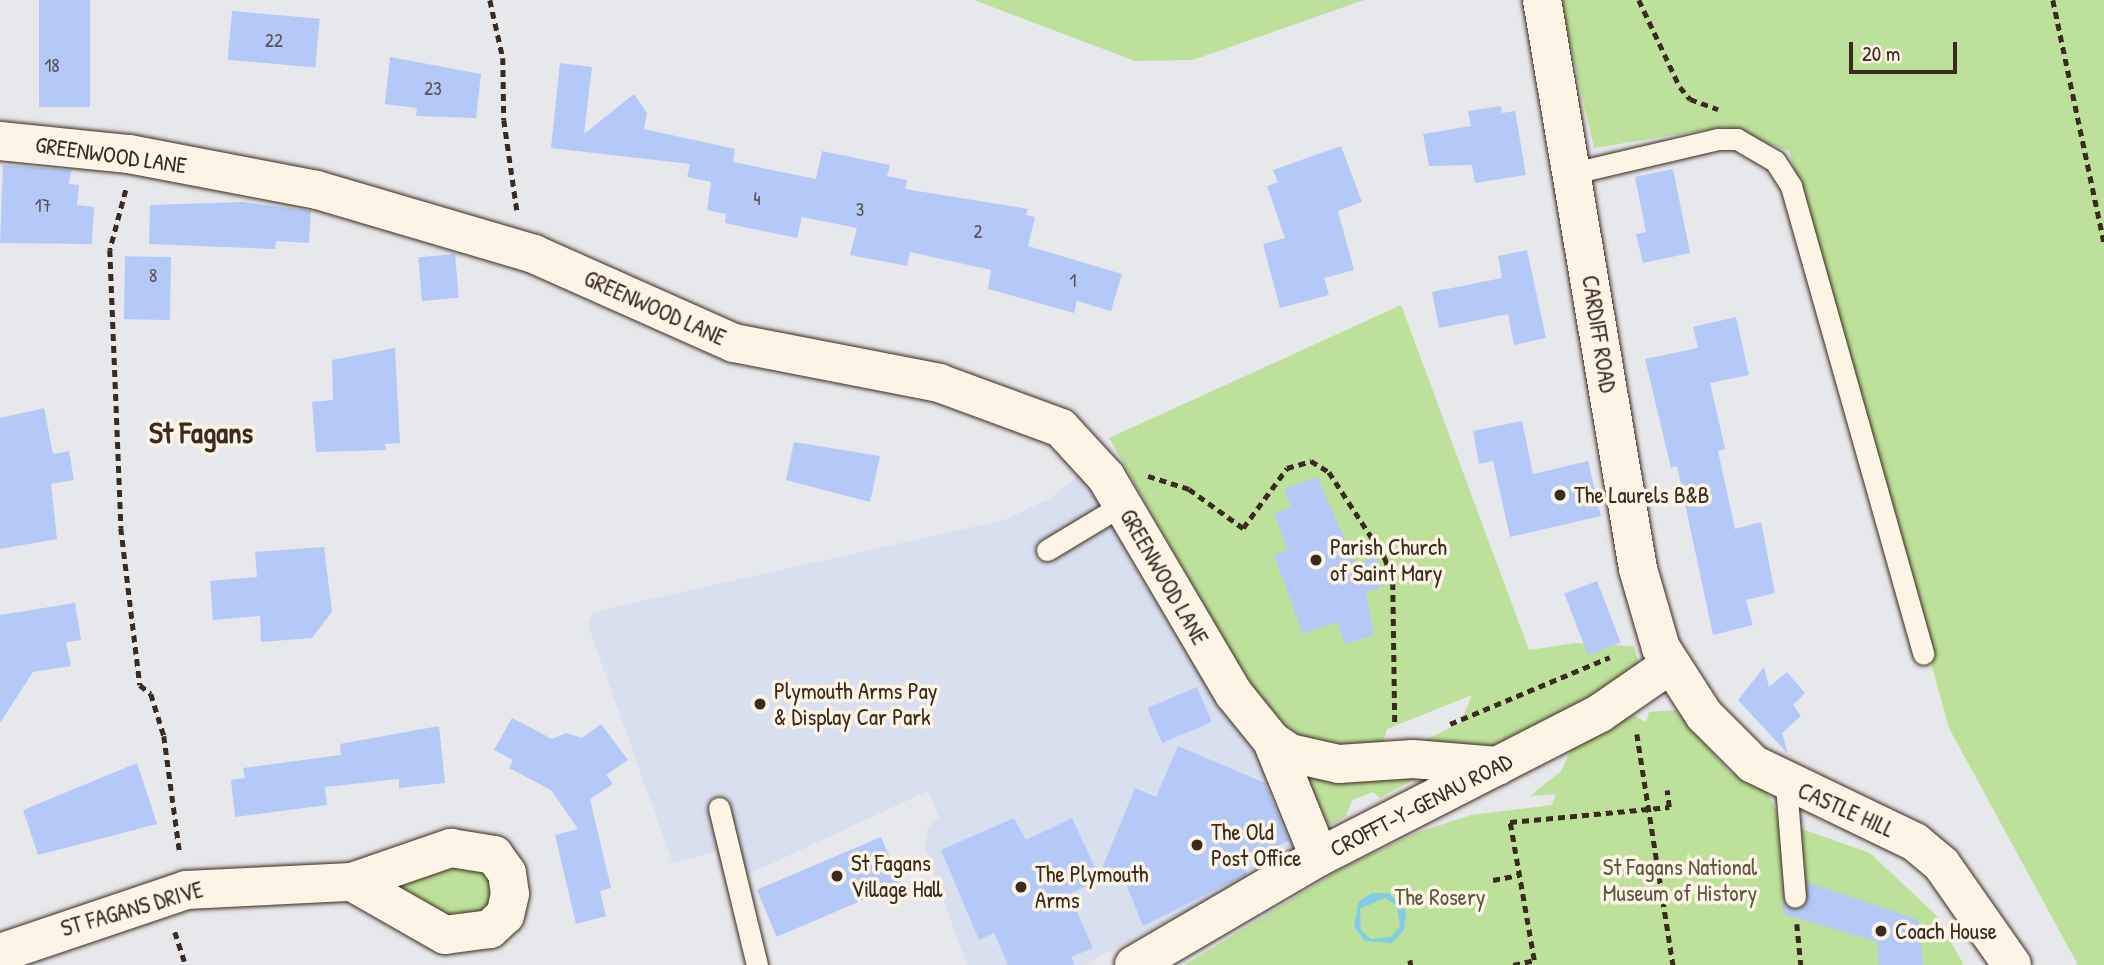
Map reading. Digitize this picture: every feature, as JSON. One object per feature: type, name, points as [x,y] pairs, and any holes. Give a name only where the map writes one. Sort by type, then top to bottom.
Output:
[{"type":"street","name":"CARDIFF ROAD","points":[[1542,0],[1638,569],[1671,664]]},
{"type":"street","name":"GREENWOOD LANE","points":[[0,141],[130,154],[317,190],[522,250],[734,343],[1003,402],[1061,428],[1114,491],[1234,694],[1272,741],[1319,857]]},
{"type":"street","name":"CROFFT-Y-GENAU ROAD","points":[[1134,965],[1319,857],[1600,713],[1671,664]]},
{"type":"street","name":"CASTLE HILL","points":[[1671,664],[1734,749],[1786,785],[1915,842],[1976,908],[2012,965]]},
{"type":"street","name":"GREENWOOD LANE","points":[[1272,741],[1290,753],[1339,764],[1401,759],[1498,766]]},
{"type":"street","name":"ST FAGANS DRIVE","points":[[0,953],[186,890],[352,882]]},
{"type":"lane","points":[[1573,173],[1728,139],[1766,154],[1791,186],[1923,654]]},
{"type":"lane","points":[[1048,550],[1114,491]]},
{"type":"lane","points":[[1786,785],[1795,897]]},
{"type":"lane","points":[[719,808],[757,965]]},
{"type":"path","points":[[490,0],[503,58],[504,120],[522,250]]},
{"type":"path","points":[[1639,0],[1680,87],[1690,99],[1717,107],[1728,139]]},
{"type":"path","points":[[2053,0],[2104,243]]},
{"type":"path","points":[[127,184],[110,250],[121,528],[140,685],[151,694],[164,736],[181,867]]},
{"type":"path","points":[[1114,491],[1150,476],[1189,489],[1243,528],[1271,482],[1287,468],[1311,461],[1329,472],[1354,504],[1391,577],[1396,628],[1390,702],[1396,726]]},
{"type":"path","points":[[1381,572],[1391,577]]},
{"type":"path","points":[[1442,727],[1616,655]]},
{"type":"path","points":[[1634,718],[1673,965]]},
{"type":"path","points":[[1513,965],[1534,960],[1510,822],[1668,807],[1667,790]]},
{"type":"path","points":[[1493,880],[1518,874]]},
{"type":"path","points":[[1795,897],[1801,965]]},
{"type":"path","points":[[171,920],[186,965]]},
{"type":"shaded area","points":[[1082,472],[1257,743],[1294,841],[1287,858],[1083,965],[967,965],[925,848],[927,829],[939,817],[928,791],[742,877],[725,881],[716,851],[673,864],[588,625],[593,612],[1004,520],[1051,498]]},
{"type":"green space","points":[[974,0],[1364,0],[1193,60],[1135,61]]},
{"type":"green space","points":[[1560,0],[2104,0],[2104,965],[2078,965],[1949,728],[1789,151],[1724,127],[1594,148]]},
{"type":"green space","points":[[1401,305],[1529,650],[1576,643],[1634,646],[1639,665],[1625,711],[1646,722],[1649,712],[1676,710],[1729,772],[1763,784],[1782,822],[1870,853],[1935,914],[1964,965],[1184,965],[1346,866],[1416,833],[1471,815],[1552,805],[1556,794],[1530,796],[1561,771],[1574,744],[1512,754],[1421,742],[1460,723],[1472,695],[1387,729],[1383,743],[1317,748],[1262,707],[1109,438]]},
{"type":"green space","points":[[1312,774],[1418,777],[1380,798],[1373,792],[1352,800],[1346,816],[1331,825],[1317,815],[1307,778]]},
{"type":"green space","points":[[471,860],[495,880],[489,911],[445,920],[387,882]]},
{"type":"water","points":[[1372,893],[1389,893],[1406,911],[1404,930],[1392,943],[1365,941],[1354,927],[1358,902]],"holes":[[[1385,898],[1397,906],[1400,926],[1391,937],[1371,939],[1361,930],[1360,909]]]},
{"type":"building","points":[[39,0],[90,0],[90,107],[39,107]]},
{"type":"building","points":[[232,11],[320,19],[315,67],[228,60]]},
{"type":"building","points":[[390,57],[481,74],[476,118],[416,116],[417,108],[385,104]]},
{"type":"building","points":[[560,63],[592,67],[584,134],[634,94],[647,113],[644,129],[735,149],[733,162],[816,179],[822,151],[890,165],[887,176],[907,180],[905,189],[1028,209],[1026,215],[1035,217],[1028,246],[1122,274],[1111,311],[1077,301],[1074,313],[988,289],[991,270],[910,252],[907,266],[850,255],[857,228],[802,217],[797,238],[725,223],[726,214],[707,210],[711,182],[687,177],[690,164],[551,148]]},
{"type":"building","points":[[1501,106],[1502,113],[1515,111],[1526,175],[1475,183],[1472,165],[1429,166],[1423,134],[1471,126],[1468,111]]},
{"type":"building","points":[[1341,146],[1362,202],[1338,211],[1354,270],[1324,278],[1329,295],[1280,308],[1263,244],[1285,238],[1267,186],[1278,182],[1273,170]]},
{"type":"building","points":[[3,165],[71,170],[69,184],[79,185],[77,205],[94,207],[92,244],[0,243]]},
{"type":"building","points":[[1673,169],[1690,253],[1643,263],[1636,234],[1646,232],[1635,177]]},
{"type":"building","points":[[243,202],[311,211],[309,243],[276,241],[275,249],[149,244],[150,205]]},
{"type":"building","points":[[1527,250],[1546,338],[1514,345],[1508,314],[1439,328],[1432,292],[1502,278],[1498,256]]},
{"type":"building","points":[[455,254],[459,298],[422,301],[418,257]]},
{"type":"building","points":[[125,256],[171,257],[170,320],[124,319]]},
{"type":"building","points":[[1736,317],[1749,375],[1710,383],[1725,449],[1718,451],[1735,529],[1761,522],[1775,593],[1746,600],[1753,625],[1713,635],[1677,466],[1671,468],[1645,359],[1698,348],[1693,327]]},
{"type":"building","points":[[395,348],[400,443],[385,444],[386,450],[316,452],[312,402],[333,400],[332,360]]},
{"type":"building","points":[[44,408],[53,454],[69,451],[74,480],[51,484],[57,539],[0,549],[0,418]]},
{"type":"building","points":[[1522,421],[1533,474],[1588,461],[1601,516],[1510,537],[1493,461],[1479,464],[1473,431]]},
{"type":"building","points":[[794,442],[880,456],[870,502],[786,480]]},
{"type":"building","name":"Parish Church of Saint Mary","points":[[1317,477],[1356,564],[1376,557],[1386,585],[1366,593],[1374,635],[1345,644],[1337,622],[1303,634],[1274,555],[1288,550],[1274,514],[1291,507],[1284,489]]},
{"type":"building","points":[[324,547],[332,612],[312,638],[261,642],[260,616],[213,620],[210,581],[257,577],[255,552]]},
{"type":"building","points":[[1597,581],[1621,643],[1588,655],[1564,594]]},
{"type":"building","points":[[75,603],[81,640],[66,642],[71,666],[33,672],[0,723],[0,615]]},
{"type":"building","points":[[1764,667],[1769,687],[1787,672],[1805,693],[1793,705],[1801,716],[1782,733],[1788,754],[1738,700]]},
{"type":"building","points":[[1197,687],[1212,722],[1162,743],[1147,708]]},
{"type":"building","points":[[512,718],[552,739],[566,733],[582,738],[601,724],[628,760],[606,775],[613,784],[590,799],[611,888],[600,891],[606,916],[576,924],[555,835],[578,829],[551,790],[509,768],[513,760],[494,750]]},
{"type":"building","points":[[439,726],[445,783],[399,788],[399,779],[325,787],[327,805],[235,817],[231,780],[245,778],[243,768],[341,755],[340,744]]},
{"type":"building","points":[[1178,746],[1265,783],[1289,841],[1241,860],[1247,874],[1143,926],[1121,871],[1069,894],[1093,948],[1071,957],[1075,965],[1008,965],[994,933],[979,940],[941,850],[1014,818],[1026,840],[1072,818],[1099,876],[1135,788],[1156,797]]},
{"type":"building","points":[[137,763],[157,824],[38,855],[23,810]]},
{"type":"building","points":[[881,837],[901,884],[777,937],[757,890]]},
{"type":"building","name":"Coach House","points":[[1807,882],[1919,920],[1923,965],[1879,965],[1877,942],[1784,914],[1782,900],[1795,910],[1806,903]]},
{"type":"place","name":"The Laurels B&B","points":[[1560,495]]},
{"type":"place","name":"Parish Church of Saint Mary","points":[[1316,560]]},
{"type":"place","name":"Plymouth Arms Pay & Display Car Park","points":[[760,704]]},
{"type":"place","name":"The Old Post Office","points":[[1197,845]]},
{"type":"place","name":"St Fagans Village Hall","points":[[837,876]]},
{"type":"place","name":"The Plymouth Arms","points":[[1021,887]]},
{"type":"place","name":"Coach House","points":[[1881,931]]},
{"type":"district","name":"St Fagans","points":[[201,432]]},
{"type":"park label","name":"St Fagans National Museum of History","points":[[1680,880]]},
{"type":"park label","name":"The Rosery","points":[[1440,897]]}]
